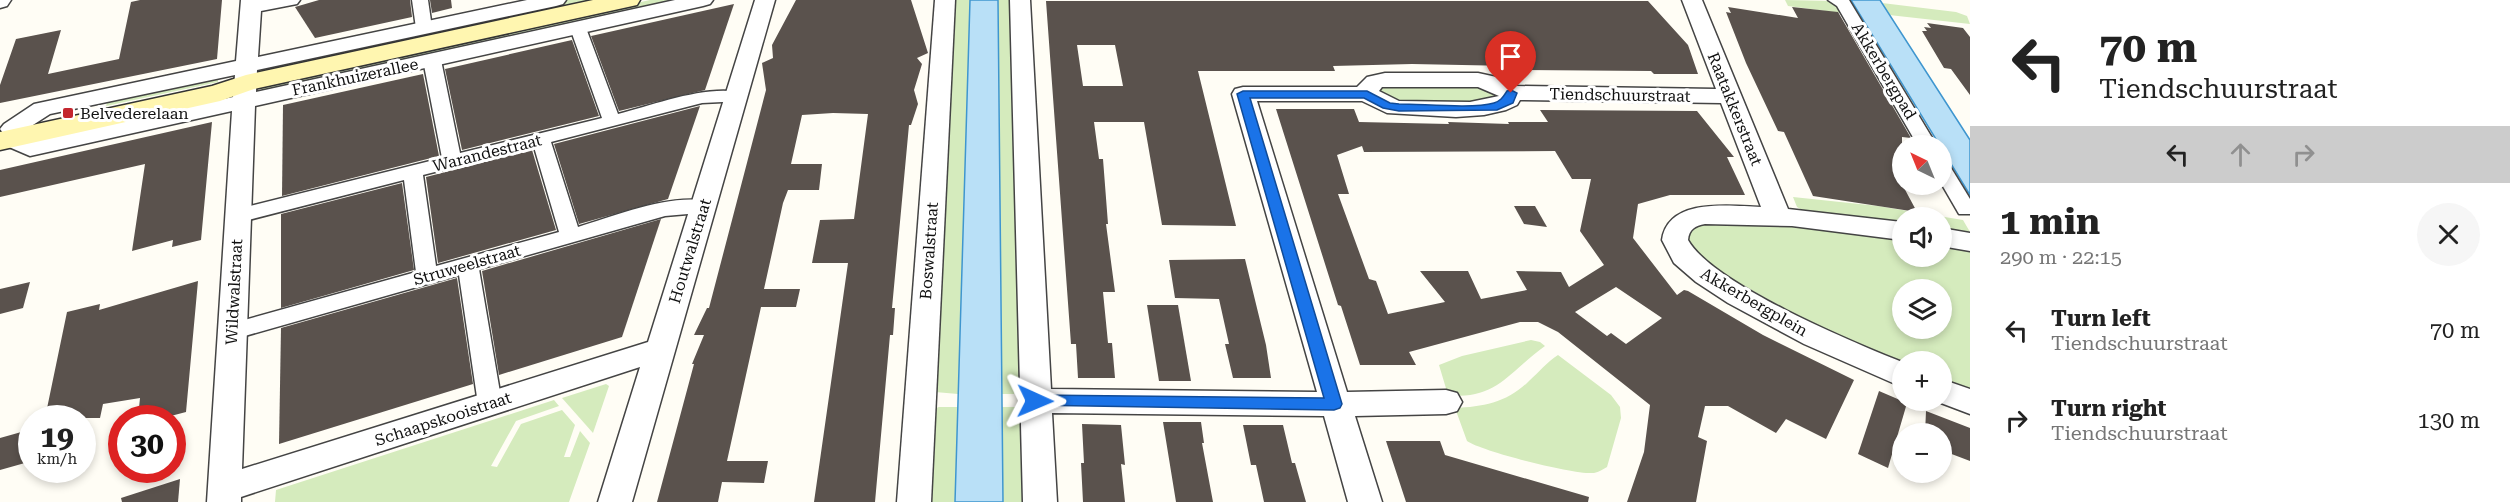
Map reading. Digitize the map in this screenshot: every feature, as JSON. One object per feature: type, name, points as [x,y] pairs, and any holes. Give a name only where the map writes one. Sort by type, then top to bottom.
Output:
[{"type":"main road","name":"Frankhuizerallee","points":[[5,135],[220,93],[245,84],[628,0]]},
{"type":"street","points":[[251,4],[290,0]]},
{"type":"street","points":[[420,0],[424,28]]},
{"type":"street","name":"Frankhuizerallee","points":[[245,84],[424,28],[556,0]]},
{"type":"street","name":"Frankhuizerallee","points":[[245,84],[432,60],[703,0]]},
{"type":"street","name":"Houtwalstraat","points":[[615,502],[765,0]]},
{"type":"street","name":"Boswalstraat","points":[[914,502],[945,0]]},
{"type":"street","points":[[1020,0],[1040,502]]},
{"type":"street","name":"Raatakkerstraat","points":[[1692,0],[1778,217]]},
{"type":"street","name":"Akkerbergpad","points":[[1836,0],[1843,3],[1921,135]]},
{"type":"street","name":"Wildwalstraat","points":[[224,495],[237,216],[251,4]]},
{"type":"street","points":[[578,28],[612,121]]},
{"type":"street","points":[[432,60],[452,162]]},
{"type":"street","name":"Tiendschuurstraat","points":[[1365,502],[1243,94],[1367,94],[1368,87],[1375,82],[1398,79],[1478,80],[1493,83],[1511,93],[1729,96]]},
{"type":"street","name":"Warandestraat","points":[[237,216],[702,99],[737,97]]},
{"type":"street","points":[[541,139],[570,236]]},
{"type":"street","points":[[413,172],[427,277]]},
{"type":"street","points":[[1952,185],[1966,208]]},
{"type":"street","name":"Struweelstraat","points":[[231,332],[665,209],[704,207]]},
{"type":"street","name":"Akkerbergplein","points":[[1892,230],[1778,217],[1701,216],[1681,224],[1676,232],[1675,242],[1679,252],[1694,268],[1761,309],[1818,338],[1892,371]]},
{"type":"street","points":[[1952,239],[1970,242]]},
{"type":"street","points":[[468,265],[490,404]]},
{"type":"street","name":"Schaapskooistraat","points":[[224,495],[490,404],[661,349]]},
{"type":"street","points":[[1952,395],[1970,402]]},
{"type":"street","points":[[1035,401],[1334,404],[1446,402]]},
{"type":"green space","points":[[567,0],[608,0],[262,73],[262,65]]},
{"type":"green space","points":[[650,0],[692,0],[261,95],[261,87]]},
{"type":"green space","points":[[953,0],[970,0],[971,54],[958,394],[935,392]]},
{"type":"green space","points":[[998,0],[1015,0],[1014,9],[1010,11],[1010,26],[1013,31],[1010,33],[1011,48],[1014,51],[1011,64],[1015,77],[1011,80],[1013,98],[1016,100],[1012,105],[1012,124],[1016,127],[1013,133],[1013,153],[1017,156],[1014,161],[1014,183],[1019,187],[1014,200],[1019,222],[1015,226],[1016,250],[1020,254],[1020,258],[1016,261],[1017,288],[1022,295],[1017,300],[1018,328],[1023,333],[1018,341],[1019,371],[1026,378],[1027,385],[1015,385],[1014,394],[1002,394]]},
{"type":"green space","points":[[1785,0],[1833,1],[1840,13],[1788,6]]},
{"type":"green space","points":[[1882,3],[1956,12],[1967,16],[1970,24],[1889,15]]},
{"type":"green space","points":[[218,74],[218,82],[106,106],[108,100]]},
{"type":"green space","points":[[1478,84],[1500,96],[1489,103],[1397,103],[1381,98],[1377,87],[1380,85]]},
{"type":"green space","points":[[1793,197],[1878,206],[1892,208],[1892,221],[1802,210],[1797,207]]},
{"type":"green space","points":[[1952,218],[1963,220],[1970,232],[1952,230]]},
{"type":"green space","points":[[1751,221],[1892,235],[1892,267],[1952,267],[1952,244],[1970,246],[1970,390],[1952,384],[1952,351],[1892,351],[1892,360],[1812,324],[1694,258],[1686,234],[1701,223]]},
{"type":"green space","points":[[1531,340],[1545,346],[1502,382],[1479,393],[1465,396],[1448,395],[1439,365],[1462,356]]},
{"type":"green space","points":[[1558,355],[1611,395],[1620,407],[1621,418],[1607,467],[1594,473],[1584,473],[1550,467],[1476,446],[1467,441],[1455,408],[1486,405],[1504,399],[1521,388]]},
{"type":"green space","points":[[606,384],[609,386],[593,433],[562,398]]},
{"type":"green space","points":[[554,400],[559,406],[516,421],[491,466],[497,467],[521,424],[562,410],[575,425],[564,457],[570,457],[580,431],[590,443],[569,502],[275,502],[276,490]]},
{"type":"green space","points":[[958,407],[955,502],[928,502],[933,409]]},
{"type":"green space","points":[[1002,407],[1021,407],[1028,425],[1020,432],[1021,468],[1027,474],[1022,484],[1022,502],[1003,502]]},
{"type":"water","points":[[970,0],[998,0],[1003,502],[955,502]]},
{"type":"water","points":[[1851,0],[1880,0],[1970,140],[1970,195],[1952,166],[1952,135],[1933,135]]},
{"type":"building","points":[[140,0],[222,0],[217,59],[0,103],[0,85],[16,39],[61,30],[48,74],[119,59],[131,2]]},
{"type":"building","points":[[319,0],[410,0],[412,17],[315,38],[295,7]]},
{"type":"building","points":[[430,0],[451,0],[452,8],[432,13]]},
{"type":"building","points":[[796,0],[911,0],[928,53],[917,58],[922,64],[914,90],[918,104],[911,125],[909,125],[892,308],[895,308],[893,335],[890,335],[875,502],[814,502],[848,263],[812,263],[820,220],[854,219],[868,114],[833,113],[802,115],[791,164],[822,164],[819,190],[788,190],[764,289],[800,289],[796,307],[761,307],[727,461],[768,461],[764,483],[722,482],[718,502],[657,502],[694,364],[692,364],[704,335],[694,335],[709,308],[766,90],[762,63],[773,58],[772,45]]},
{"type":"building","points":[[1046,1],[1648,1],[1688,45],[1698,74],[1654,74],[1651,71],[1515,70],[1512,66],[1412,64],[1333,66],[1335,71],[1198,71],[1236,226],[1162,225],[1144,122],[1094,122],[1099,159],[1103,159],[1108,224],[1106,224],[1115,292],[1103,292],[1108,343],[1112,343],[1115,378],[1078,378],[1076,344],[1071,344]],"holes":[[[1077,45],[1115,45],[1123,86],[1083,86]]]},
{"type":"building","points":[[734,4],[705,90],[619,111],[591,36]]},
{"type":"building","points":[[1728,7],[1798,18],[1792,7],[1838,12],[1909,135],[1892,135],[1892,195],[1908,195],[1914,207],[1892,208],[1813,196],[1784,132],[1778,131],[1746,63],[1726,12],[1731,13]]},
{"type":"building","points":[[1927,23],[1963,28],[1970,37],[1970,95],[1951,69],[1944,68],[1922,31],[1927,31],[1924,27],[1931,28]]},
{"type":"building","points":[[572,40],[599,116],[462,150],[445,69]]},
{"type":"building","points":[[423,74],[439,156],[282,196],[283,105]]},
{"type":"building","points":[[700,106],[668,199],[579,224],[554,144]]},
{"type":"building","points":[[1276,109],[1354,109],[1359,122],[1449,124],[1448,122],[1509,124],[1508,122],[1548,122],[1540,110],[1697,111],[1734,157],[1727,157],[1745,195],[1670,195],[1638,204],[1633,238],[1677,295],[1684,290],[1688,291],[1763,335],[1854,380],[1826,439],[1786,419],[1776,433],[1728,406],[1705,406],[1698,437],[1707,441],[1696,502],[1627,502],[1644,452],[1650,405],[1558,332],[1538,322],[1520,322],[1409,352],[1416,365],[1360,365],[1341,306],[1338,305]],"holes":[[[1362,146],[1364,152],[1555,151],[1572,179],[1591,179],[1580,231],[1604,265],[1569,287],[1561,272],[1516,271],[1527,290],[1481,299],[1468,271],[1420,271],[1445,302],[1388,314],[1376,281],[1369,279],[1338,194],[1349,194],[1337,155]],[[1616,287],[1662,318],[1626,344],[1611,333],[1607,336],[1575,312]]]},
{"type":"building","points":[[212,122],[201,240],[172,247],[173,240],[132,251],[145,164],[0,197],[0,170]]},
{"type":"building","points":[[532,150],[556,230],[438,263],[426,177]]},
{"type":"building","points":[[402,183],[414,270],[281,308],[281,214]]},
{"type":"building","points":[[1514,206],[1535,206],[1547,227],[1524,224]]},
{"type":"building","points":[[661,219],[622,337],[499,375],[482,271]]},
{"type":"building","points":[[1245,259],[1266,345],[1271,378],[1233,378],[1225,344],[1229,344],[1219,299],[1175,298],[1169,260]]},
{"type":"building","points":[[457,278],[473,384],[279,444],[281,328]]},
{"type":"building","points":[[198,281],[186,412],[186,405],[139,405],[140,398],[103,404],[100,418],[96,418],[96,405],[48,405],[67,312],[100,304],[99,310]]},
{"type":"building","points":[[30,282],[23,308],[0,314],[0,289]]},
{"type":"building","points":[[1147,305],[1178,305],[1191,381],[1159,381]]},
{"type":"building","points":[[1879,391],[1892,397],[1892,411],[1905,411],[1901,423],[1892,423],[1892,454],[1888,468],[1858,454]]},
{"type":"building","points":[[1926,411],[1970,428],[1970,461],[1952,454],[1952,423],[1925,423]]},
{"type":"building","points":[[1163,422],[1201,422],[1204,443],[1202,443],[1213,502],[1176,502]]},
{"type":"building","points":[[1082,424],[1121,425],[1125,465],[1121,464],[1125,502],[1083,502]]},
{"type":"building","points":[[1243,425],[1283,425],[1292,463],[1295,463],[1306,502],[1264,502],[1256,465],[1251,465]]},
{"type":"building","points":[[18,433],[18,465],[0,470],[0,438]]},
{"type":"building","points":[[1386,441],[1440,441],[1445,455],[1589,497],[1588,502],[1406,502]]},
{"type":"building","points":[[168,483],[180,483],[178,502],[122,502],[121,498]]},
{"type":"place","name":"Belvederelaan","points":[[68,113]]},
{"type":"route","points":[[1035,401],[1334,404],[1243,94],[1367,94],[1387,106],[1399,108],[1475,108],[1497,106],[1509,100],[1511,93]]}]
